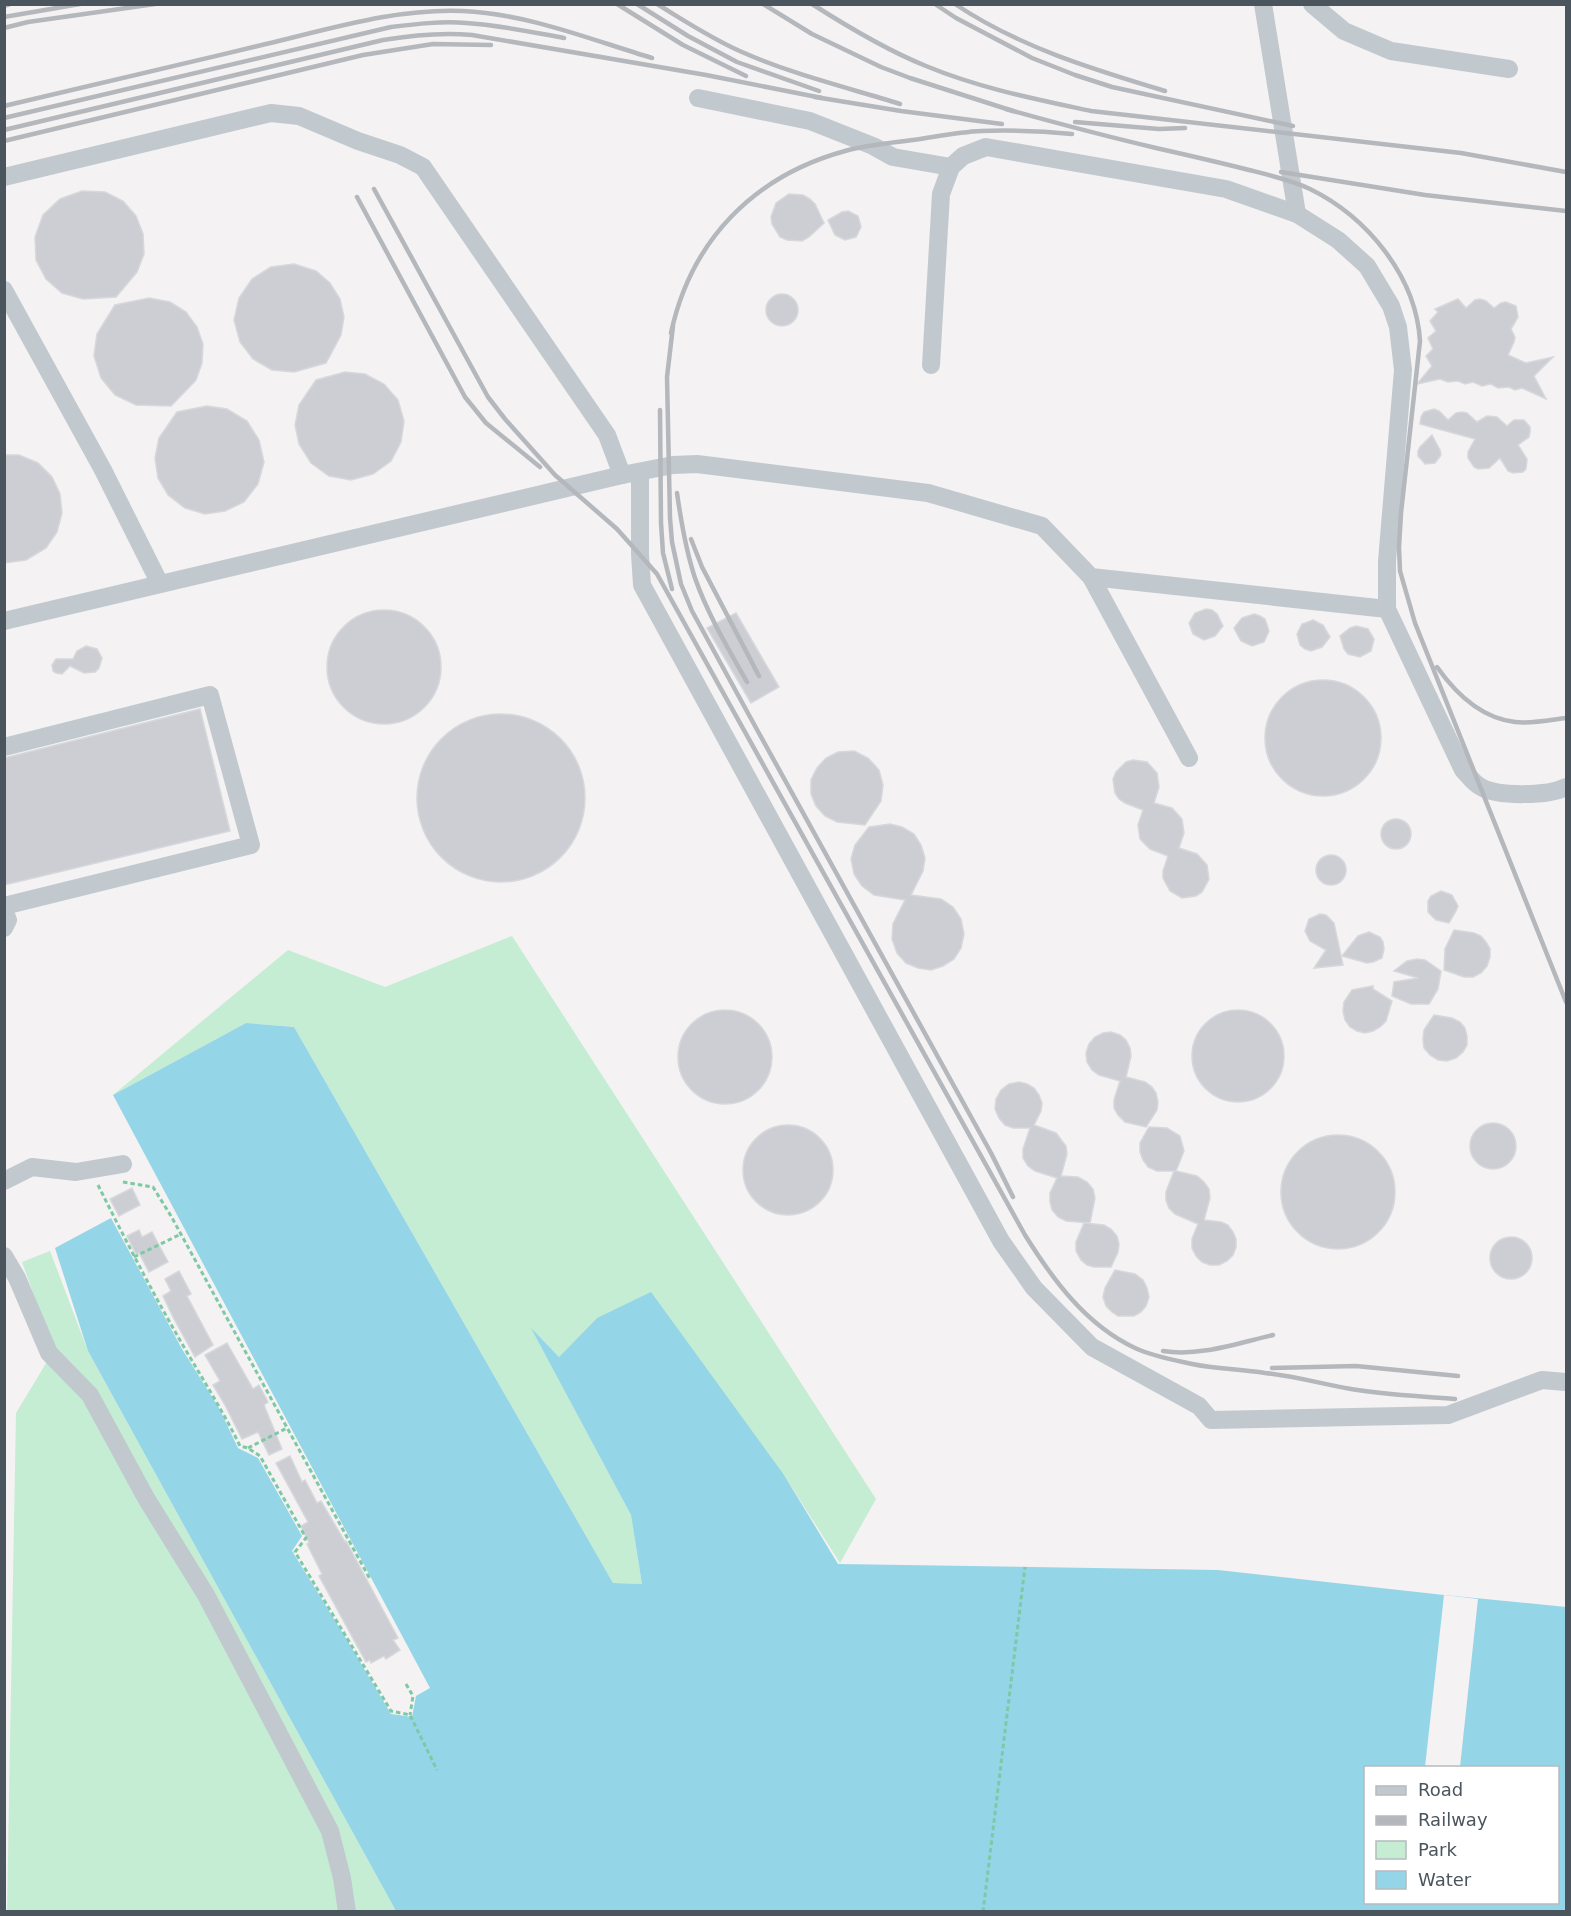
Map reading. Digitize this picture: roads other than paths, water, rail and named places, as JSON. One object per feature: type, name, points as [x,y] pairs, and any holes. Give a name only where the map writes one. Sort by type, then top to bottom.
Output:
[{"type":"lane","points":[[1263,4],[1297,214]]},
{"type":"lane","points":[[1312,4],[1344,31],[1392,51],[1509,69]]},
{"type":"lane","points":[[698,98],[810,121],[873,146],[893,157],[951,167]]},
{"type":"lane","points":[[4,177],[271,113],[299,116],[358,141],[400,155],[423,167],[631,473],[642,585],[1001,1240],[1034,1288],[1092,1347],[1199,1406],[1211,1420],[1448,1415],[1542,1380],[1566,1382]]},
{"type":"lane","points":[[931,365],[941,194],[951,167],[963,156],[986,147],[1226,189],[1297,214],[1338,240],[1367,266],[1391,306],[1398,327],[1403,370],[1387,561],[1387,609],[1463,770],[1480,787],[1512,794],[1557,792],[1566,787]]},
{"type":"lane","points":[[4,291],[103,470],[160,584]]},
{"type":"lane","points":[[4,621],[631,473],[673,465],[697,464],[928,493],[1042,526],[1091,576],[1189,758]]},
{"type":"lane","points":[[1091,576],[1387,609]]},
{"type":"lane","points":[[4,747],[210,695],[250,845],[4,908],[8,920],[4,928]]},
{"type":"lane","points":[[4,1181],[32,1167],[76,1172],[117,1165]]},
{"type":"lane","points":[[4,1256],[17,1278],[49,1353],[90,1395],[146,1498],[206,1595],[330,1831],[342,1878],[347,1911]]},
{"type":"water","points":[[246,1023],[294,1027],[613,1583],[642,1584],[631,1515],[531,1328],[559,1357],[597,1318],[651,1292],[784,1475],[838,1564],[1218,1570],[1566,1607],[1566,1911],[396,1911],[88,1351],[55,1248],[111,1218],[182,1349],[219,1408],[238,1448],[258,1458],[302,1536],[292,1551],[391,1714],[412,1717],[416,1696],[430,1688],[113,1095]]},
{"type":"railway","points":[[4,6],[10,4]]},
{"type":"railway","points":[[4,17],[80,4]]},
{"type":"railway","points":[[4,28],[28,22],[155,4]]},
{"type":"railway","points":[[617,4],[683,45],[746,76]]},
{"type":"railway","points":[[637,4],[688,36],[737,62],[819,91]]},
{"type":"railway","points":[[657,4],[720,41],[761,60],[900,104]]},
{"type":"railway","points":[[763,4],[812,34],[881,67],[1013,111]]},
{"type":"railway","points":[[812,4],[868,38],[926,66],[987,87],[1049,102],[1091,111],[1461,153],[1566,172]]},
{"type":"railway","points":[[935,4],[956,18],[1032,58],[1075,75],[1112,87],[1293,126]]},
{"type":"railway","points":[[955,4],[1030,45],[1083,65],[1165,91]]},
{"type":"railway","points":[[4,106],[339,26],[388,16],[438,11],[487,13],[535,22],[652,58]]},
{"type":"railway","points":[[4,118],[391,27],[466,23],[564,38]]},
{"type":"railway","points":[[4,130],[383,40],[438,34],[472,35],[706,75],[822,98]]},
{"type":"railway","points":[[4,141],[363,55],[433,44],[491,45]]},
{"type":"railway","points":[[815,97],[1002,124]]},
{"type":"railway","points":[[1006,109],[1288,180],[1310,189],[1351,215],[1385,251],[1409,294],[1420,341],[1401,513],[1400,571],[1415,623],[1566,1002]]},
{"type":"railway","points":[[1075,122],[1159,129],[1185,128]]},
{"type":"railway","points":[[671,333],[680,300],[694,269],[711,241],[731,216],[755,195],[782,177],[812,162],[861,147],[955,133],[1026,131],[1072,134]]},
{"type":"railway","points":[[1281,172],[1425,195],[1566,211]]},
{"type":"railway","points":[[374,189],[488,397],[555,475],[617,529],[657,574],[1025,1235],[1072,1300],[1101,1327],[1117,1338],[1142,1351],[1163,1357],[1201,1366],[1287,1376],[1364,1391],[1455,1399]]},
{"type":"railway","points":[[357,197],[465,397],[486,423],[540,467]]},
{"type":"railway","points":[[673,326],[667,377],[670,518],[672,542],[681,584],[692,611],[991,1153],[1013,1197]]},
{"type":"railway","points":[[660,410],[663,553],[672,589]]},
{"type":"railway","points":[[677,493],[684,536],[700,592],[747,682]]},
{"type":"railway","points":[[691,539],[702,567],[759,676]]},
{"type":"railway","points":[[1437,667],[1461,695],[1491,716],[1515,722],[1566,718]]},
{"type":"railway","points":[[1163,1351],[1204,1351],[1273,1335]]},
{"type":"railway","points":[[1272,1368],[1356,1366],[1458,1376]]}]
